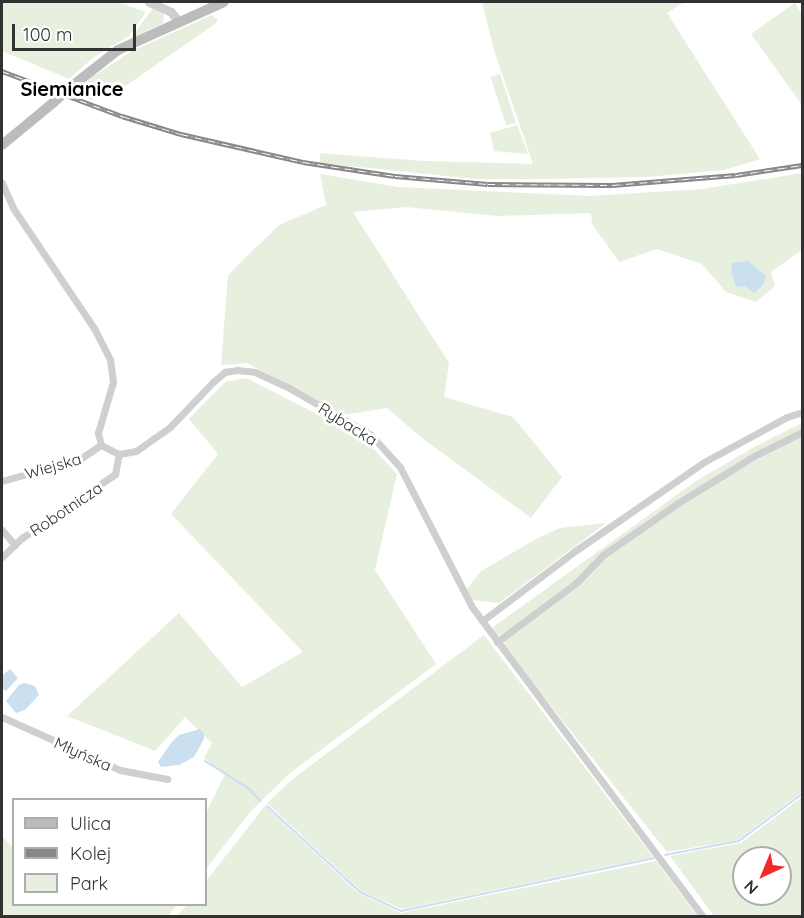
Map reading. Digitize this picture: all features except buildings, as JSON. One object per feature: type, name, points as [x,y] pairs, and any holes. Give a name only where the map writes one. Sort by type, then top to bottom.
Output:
[{"type":"main road","points":[[2,145],[118,50],[224,2]]},
{"type":"street","points":[[149,2],[171,12],[179,22]]},
{"type":"street","points":[[2,183],[13,208],[94,328],[110,360],[113,382],[98,433],[101,445],[119,454]]},
{"type":"street","name":"Rybacka","points":[[119,454],[136,451],[157,438],[225,372],[244,369],[262,375],[364,431],[392,456],[407,480],[464,594],[482,621],[702,916]]},
{"type":"street","points":[[482,621],[575,551],[704,462],[787,417],[802,412]]},
{"type":"street","points":[[497,642],[576,583],[603,555],[678,503],[754,456],[802,432]]},
{"type":"street","name":"Wiejska","points":[[2,481],[80,459],[101,445]]},
{"type":"street","name":"Robotnicza","points":[[2,557],[15,545],[115,474],[119,454]]},
{"type":"street","points":[[2,530],[15,545]]},
{"type":"street","name":"Młyńska","points":[[2,717],[120,770],[167,779]]},
{"type":"green space","points":[[2,2],[117,2],[146,12],[129,36],[94,57],[69,79],[2,51]]},
{"type":"green space","points":[[482,2],[684,2],[667,13],[760,159],[725,170],[646,177],[546,179],[475,179],[320,163],[320,153],[423,161],[533,164],[495,53]]},
{"type":"green space","points":[[795,3],[802,14],[802,105],[751,34]]},
{"type":"green space","points":[[153,8],[164,14],[163,23],[130,39]]},
{"type":"green space","points":[[212,15],[218,20],[215,24],[121,89],[91,100],[74,93],[92,77],[132,51]]},
{"type":"green space","points":[[500,74],[516,123],[506,126],[490,77]]},
{"type":"green space","points":[[517,125],[528,154],[494,151],[490,133]]},
{"type":"green space","points":[[802,173],[802,250],[771,272],[775,286],[756,302],[726,292],[702,264],[657,249],[619,262],[592,224],[591,213],[497,216],[406,207],[353,212],[449,363],[444,397],[513,417],[562,477],[531,518],[422,438],[387,408],[343,415],[247,363],[221,365],[228,275],[279,225],[326,205],[320,174],[398,187],[590,196],[702,189]]},
{"type":"green space","points":[[246,378],[348,430],[366,441],[397,474],[375,570],[436,664],[290,773],[250,812],[207,868],[207,811],[225,774],[204,758],[212,743],[185,717],[155,751],[67,716],[179,613],[242,687],[303,652],[171,514],[218,454],[189,419],[225,382]]},
{"type":"green space","points":[[802,423],[802,430],[600,555],[574,581],[501,636],[496,634],[493,628],[496,625],[696,481],[756,446]]},
{"type":"green space","points":[[802,435],[802,792],[738,840],[667,852],[504,647],[505,639],[597,562],[690,497]]},
{"type":"green space","points":[[606,523],[499,603],[472,600],[466,590],[481,571],[538,538],[560,528]]},
{"type":"green space","points":[[484,635],[653,857],[402,909],[361,891],[267,803],[294,778]]},
{"type":"green space","points":[[802,797],[802,916],[714,916],[670,856],[741,843]]},
{"type":"green space","points":[[265,806],[358,893],[401,913],[656,861],[697,916],[177,916],[186,906],[207,906],[207,880]]},
{"type":"green space","points":[[2,836],[12,847],[12,906],[176,906],[168,916],[2,916]]},
{"type":"water","points":[[748,261],[766,276],[763,285],[754,293],[745,286],[736,287],[731,270],[732,263]]},
{"type":"water","points":[[10,669],[18,678],[6,691],[2,688],[2,676]]},
{"type":"water","points":[[24,683],[35,686],[39,695],[25,710],[16,713],[6,701],[19,685]]},
{"type":"water","points":[[200,729],[204,733],[204,739],[194,757],[179,765],[161,767],[158,762],[179,735]]},
{"type":"waterway","points":[[205,761],[248,788],[261,801]]},
{"type":"waterway","points":[[665,855],[739,841],[802,794]]},
{"type":"waterway","points":[[267,806],[360,892],[401,911],[654,858]]},
{"type":"railway","points":[[2,71],[122,116],[181,134],[303,162],[395,176],[488,184],[612,185],[736,175],[802,165]]},
{"type":"district","name":"Siemianice","points":[[72,88]]}]
